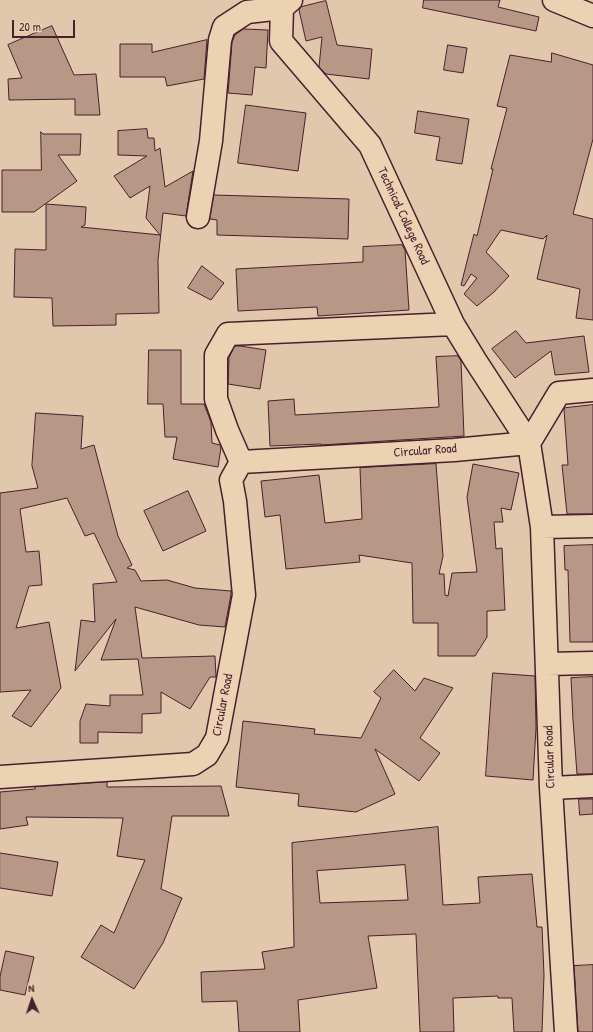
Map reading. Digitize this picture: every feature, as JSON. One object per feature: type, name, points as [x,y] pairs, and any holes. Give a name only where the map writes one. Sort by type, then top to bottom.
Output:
[{"type":"street","points":[[554,0],[593,16]]},
{"type":"street","points":[[198,217],[211,141],[220,40],[224,27],[247,12],[286,4]]},
{"type":"street","name":"Technical College Road","points":[[286,4],[281,41],[370,145],[453,324],[474,360],[529,442]]},
{"type":"street","points":[[241,462],[227,430],[216,399],[216,355],[228,334],[453,324]]},
{"type":"street","points":[[529,442],[559,393],[593,390]]},
{"type":"street","name":"Circular Road","points":[[0,777],[193,764],[207,755],[217,738],[244,595],[235,501],[231,480],[241,462],[454,450],[529,442],[542,527],[551,788],[566,1032]]},
{"type":"street","points":[[542,527],[593,526]]},
{"type":"street","points":[[547,664],[593,663]]},
{"type":"street","points":[[551,788],[593,786]]},
{"type":"building","points":[[424,0],[500,0],[498,7],[539,17],[536,31],[423,8]]},
{"type":"building","points":[[326,1],[337,45],[372,49],[369,79],[326,74],[319,67],[322,37],[306,41],[299,10],[301,7]]},
{"type":"building","points":[[52,26],[74,75],[96,74],[100,115],[75,115],[75,99],[9,100],[8,79],[22,78],[8,45]]},
{"type":"building","points":[[244,29],[268,30],[266,68],[255,67],[252,95],[228,93],[232,42],[235,35]]},
{"type":"building","points":[[207,40],[204,79],[167,86],[165,77],[120,77],[120,44],[152,44],[152,52]]},
{"type":"building","points":[[448,45],[467,48],[463,73],[444,70]]},
{"type":"building","points":[[552,53],[593,65],[593,139],[573,214],[593,219],[593,320],[576,318],[580,289],[537,279],[547,235],[543,239],[501,230],[486,252],[509,276],[494,292],[477,306],[464,294],[477,278],[471,274],[464,286],[461,285],[474,234],[477,236],[493,169],[491,169],[507,108],[497,106],[510,55],[551,62]]},
{"type":"building","points":[[246,105],[306,113],[298,171],[238,163]]},
{"type":"building","points":[[418,111],[469,119],[462,164],[436,160],[440,137],[415,133]]},
{"type":"building","points":[[147,129],[148,138],[154,138],[155,151],[160,148],[165,187],[193,171],[186,216],[163,213],[158,260],[159,313],[116,314],[116,325],[53,326],[52,298],[14,297],[15,249],[46,250],[46,204],[86,207],[85,225],[81,227],[160,235],[146,218],[150,186],[130,198],[114,176],[147,156],[118,155],[118,131]]},
{"type":"building","points":[[41,132],[43,134],[81,134],[80,155],[58,155],[77,181],[34,212],[2,212],[2,170],[41,170]]},
{"type":"building","points":[[214,195],[349,199],[348,239],[217,235],[217,220],[210,219]]},
{"type":"building","points":[[402,245],[405,250],[409,310],[318,316],[317,307],[238,311],[236,269],[363,262],[363,247]]},
{"type":"building","points":[[202,266],[224,283],[211,300],[188,288]]},
{"type":"building","points":[[516,331],[526,343],[584,336],[589,372],[555,375],[551,351],[515,378],[492,349]]},
{"type":"building","points":[[235,346],[266,350],[260,389],[228,384],[229,358]]},
{"type":"building","points":[[149,350],[181,350],[181,404],[204,404],[211,422],[212,443],[220,445],[221,448],[218,467],[173,459],[177,437],[165,437],[163,404],[148,404]]},
{"type":"building","points":[[458,356],[461,361],[464,436],[321,445],[270,446],[268,401],[294,399],[295,415],[439,407],[436,357]]},
{"type":"building","points":[[593,405],[593,514],[567,514],[562,465],[568,465],[564,409]]},
{"type":"building","points":[[36,413],[83,416],[81,449],[94,445],[118,536],[132,565],[127,568],[135,570],[141,581],[167,580],[195,588],[231,591],[225,627],[199,625],[135,607],[142,658],[215,656],[216,677],[210,677],[190,709],[161,692],[161,713],[142,714],[142,733],[98,732],[98,743],[80,743],[80,721],[86,704],[110,706],[110,695],[143,695],[138,659],[101,660],[116,619],[75,671],[81,620],[95,622],[93,584],[117,582],[94,533],[85,536],[67,498],[20,509],[26,552],[39,551],[42,585],[29,586],[16,628],[49,622],[61,688],[31,727],[12,716],[31,690],[0,692],[0,493],[38,488],[32,466]]},
{"type":"building","points":[[436,464],[443,556],[439,574],[444,574],[445,595],[448,596],[452,573],[477,572],[467,497],[473,464],[519,473],[511,510],[501,508],[503,522],[494,522],[496,549],[502,548],[505,610],[487,611],[487,637],[475,656],[438,656],[438,623],[413,623],[412,563],[359,555],[360,562],[286,569],[280,515],[265,517],[261,481],[319,475],[325,523],[362,519],[360,468]]},
{"type":"building","points":[[188,491],[206,531],[163,551],[144,511]]},
{"type":"building","points":[[593,545],[593,642],[570,642],[568,570],[565,570],[564,546]]},
{"type":"building","points":[[394,670],[415,691],[424,678],[453,688],[420,738],[440,753],[419,781],[375,749],[395,794],[356,812],[298,806],[299,794],[236,787],[243,721],[315,729],[314,734],[361,738],[381,698],[374,692]]},
{"type":"building","points":[[493,673],[535,676],[536,728],[533,780],[486,776]]},
{"type":"building","points":[[593,677],[593,774],[577,774],[571,678]]},
{"type":"building","points":[[107,782],[107,787],[221,786],[229,816],[172,816],[161,889],[182,898],[163,943],[134,989],[81,957],[101,925],[114,933],[145,860],[117,856],[123,818],[26,817],[28,825],[0,829],[0,792],[35,789],[35,787]]},
{"type":"building","points":[[579,799],[593,799],[593,814],[580,815]]},
{"type":"building","points":[[438,827],[443,905],[480,903],[478,877],[532,874],[537,927],[542,927],[544,975],[542,1032],[514,1032],[512,998],[498,998],[498,996],[453,998],[454,1032],[420,1032],[416,934],[368,936],[377,988],[298,1000],[300,1032],[239,1032],[237,1001],[202,1002],[201,972],[265,969],[262,952],[294,947],[292,843]],"holes":[[[405,865],[408,900],[320,903],[317,871]]]},
{"type":"building","points":[[0,853],[58,862],[52,896],[0,888]]},
{"type":"building","points":[[6,951],[34,957],[25,995],[0,990],[0,977]]},
{"type":"building","points":[[593,965],[593,1032],[578,1032],[574,966]]}]
